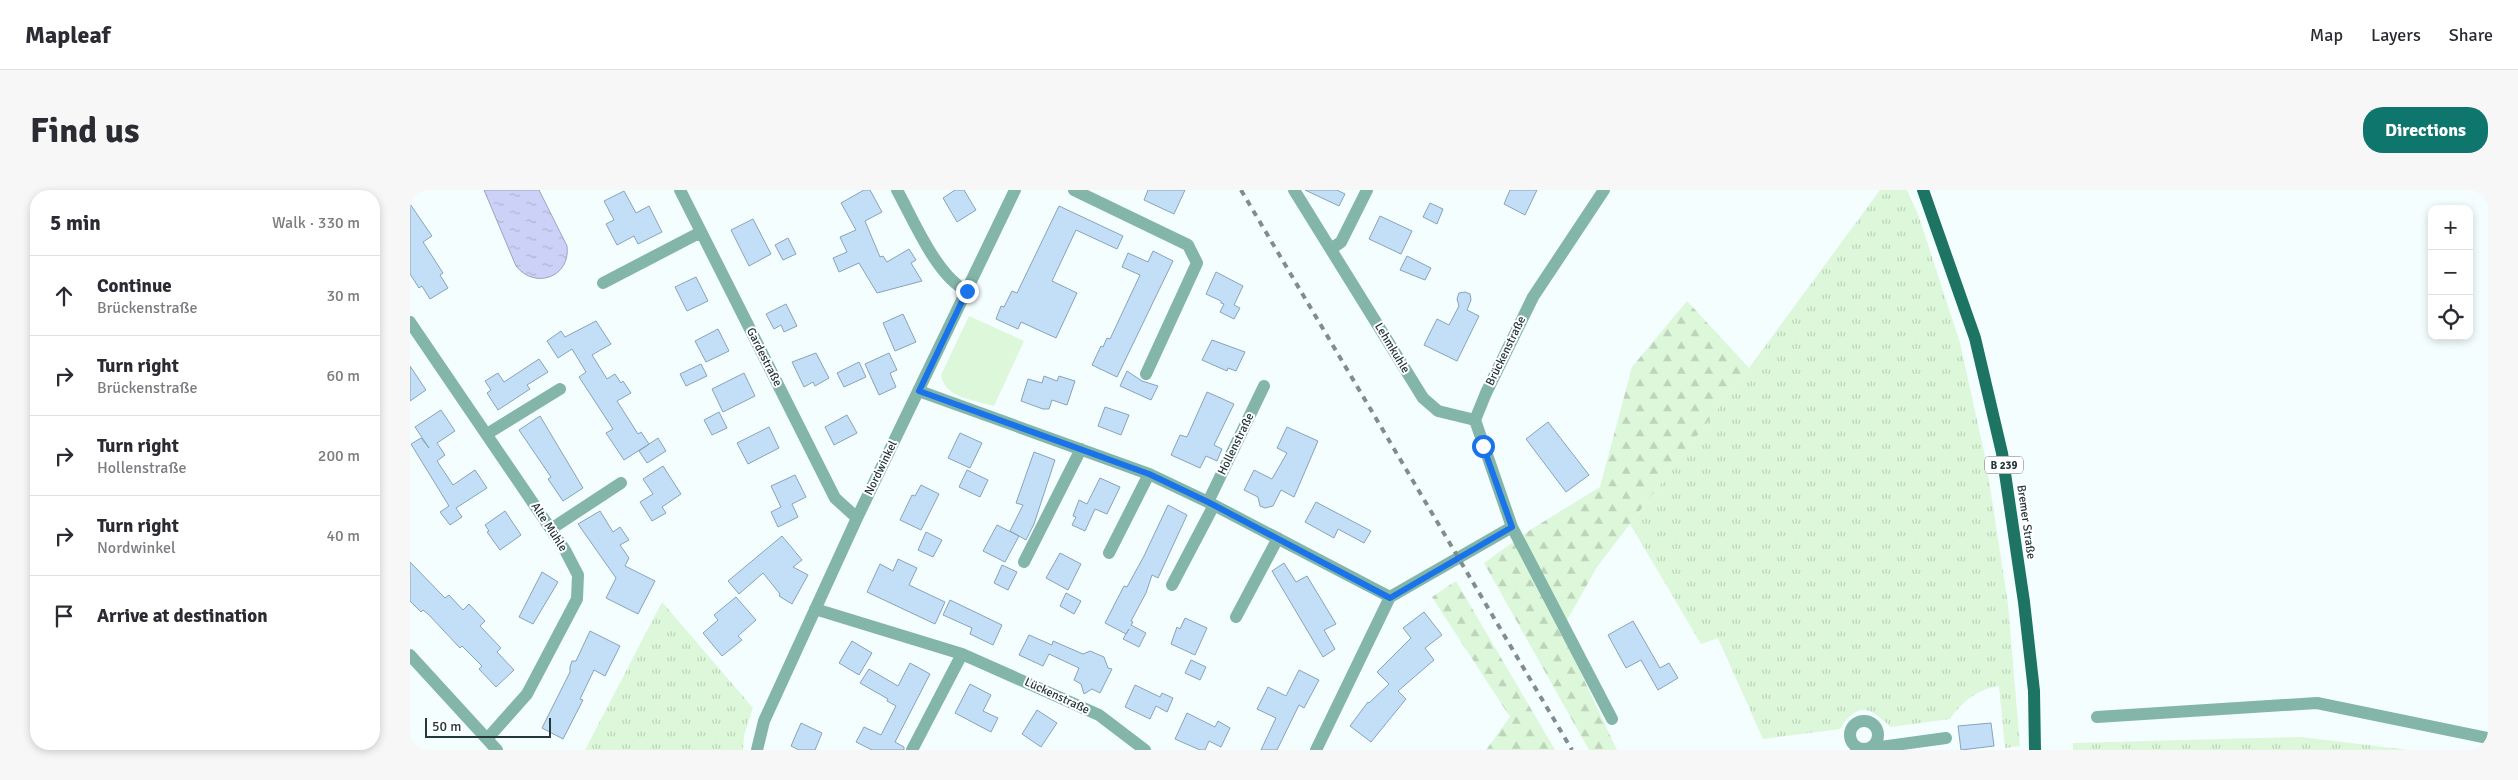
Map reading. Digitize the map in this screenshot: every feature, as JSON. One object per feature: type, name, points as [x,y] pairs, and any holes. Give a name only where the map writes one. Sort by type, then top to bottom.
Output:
[{"type":"main road","name":"Bremer Straße","points":[[1923,190],[1933,212],[1975,338],[2002,453],[2034,691],[2035,750]]},
{"type":"street","name":"Gardestraße","points":[[680,190],[835,498],[857,518]]},
{"type":"street","points":[[897,190],[936,258],[955,286],[967,291]]},
{"type":"street","name":"Nordwinkel","points":[[757,750],[764,721],[815,609],[1015,190]]},
{"type":"street","points":[[1074,190],[1188,245],[1198,263],[1146,374]]},
{"type":"street","name":"Lehmkuhle","points":[[1294,190],[1423,398],[1438,411],[1475,420]]},
{"type":"street","points":[[1331,249],[1341,242],[1367,190]]},
{"type":"street","name":"Brückenstraße","points":[[1475,420],[1486,393],[1533,297],[1604,190]]},
{"type":"street","points":[[603,283],[702,232]]},
{"type":"street","name":"Alte Mühle","points":[[410,322],[551,529],[578,575],[577,599],[527,694],[486,739]]},
{"type":"street","name":"Hollenstraße","points":[[1172,585],[1264,386]]},
{"type":"street","points":[[487,434],[560,389]]},
{"type":"street","points":[[919,391],[1149,474],[1211,503],[1390,598]]},
{"type":"street","points":[[1475,420],[1512,527],[1612,719]]},
{"type":"street","points":[[1024,562],[1081,449]]},
{"type":"street","points":[[1109,553],[1149,474]]},
{"type":"street","points":[[551,529],[621,483]]},
{"type":"street","points":[[1316,750],[1390,598],[1512,527]]},
{"type":"street","points":[[1236,617],[1278,538]]},
{"type":"street","name":"Lückenstraße","points":[[815,609],[962,654],[1099,715],[1145,750]]},
{"type":"street","points":[[912,750],[962,654]]},
{"type":"street","points":[[410,655],[497,750]]},
{"type":"street","points":[[2097,717],[2317,703],[2488,738]]},
{"type":"street","points":[[1863,750],[1946,738]]},
{"type":"green space","points":[[1880,190],[1907,190],[1919,217],[1960,343],[1986,461],[2008,604],[2020,746],[2005,748],[1999,686],[1984,690],[1971,697],[1950,719],[1890,727],[1876,714],[1864,710],[1852,715],[1840,729],[1763,739],[1718,638],[1701,644],[1630,524],[1749,368]]},
{"type":"green space","points":[[1687,301],[1749,368],[1597,567],[1561,631],[1617,750],[1589,750],[1484,563],[1530,530],[1600,487],[1632,367]]},
{"type":"green space","points":[[969,316],[1024,341],[994,406],[962,397],[948,389],[943,383],[941,375]]},
{"type":"green space","points":[[1456,581],[1555,750],[1486,750],[1510,717],[1432,597]]},
{"type":"green space","points":[[662,602],[753,708],[744,735],[743,750],[585,750]]},
{"type":"green space","points":[[2301,737],[2409,750],[2073,750],[2073,743]]},
{"type":"water","points":[[484,190],[539,190],[567,246],[567,257],[558,272],[550,277],[533,277],[524,273],[516,266]]},
{"type":"building","points":[[864,190],[870,190],[882,212],[865,221],[880,257],[883,256],[887,262],[909,249],[916,260],[911,263],[922,281],[877,293],[859,263],[839,272],[833,258],[847,252],[840,237],[856,230],[841,203]]},
{"type":"building","points":[[955,190],[964,190],[976,210],[957,222],[943,198]]},
{"type":"building","points":[[1148,190],[1185,190],[1174,214],[1144,200]]},
{"type":"building","points":[[1305,190],[1337,190],[1345,194],[1339,206]]},
{"type":"building","points":[[1510,190],[1537,190],[1525,215],[1504,204]]},
{"type":"building","points":[[624,191],[636,213],[649,206],[662,232],[638,244],[634,236],[617,245],[606,224],[614,220],[604,201]]},
{"type":"building","points":[[1430,203],[1443,209],[1437,224],[1423,217]]},
{"type":"building","points":[[410,204],[432,236],[423,242],[443,273],[440,275],[448,288],[430,299],[422,286],[419,288],[410,274]]},
{"type":"building","points":[[1059,206],[1123,236],[1117,249],[1076,230],[1052,281],[1077,293],[1056,338],[1021,322],[1018,329],[996,319],[1001,306],[1004,307],[1012,291],[1017,293]]},
{"type":"building","points":[[1380,216],[1412,231],[1401,254],[1369,239]]},
{"type":"building","points":[[753,219],[771,254],[749,266],[731,230]]},
{"type":"building","points":[[788,238],[796,254],[783,260],[775,245]]},
{"type":"building","points":[[1153,251],[1173,261],[1117,377],[1092,365],[1101,346],[1103,347],[1107,338],[1110,339],[1140,275],[1122,267],[1128,253],[1148,262]]},
{"type":"building","points":[[1407,256],[1431,268],[1425,280],[1400,270]]},
{"type":"building","points":[[1216,272],[1243,286],[1234,305],[1240,308],[1234,319],[1220,312],[1224,304],[1221,301],[1206,294]]},
{"type":"building","points":[[696,277],[708,301],[687,311],[675,287]]},
{"type":"building","points":[[1465,292],[1470,294],[1471,300],[1467,310],[1479,316],[1457,361],[1424,345],[1437,319],[1449,325],[1459,306],[1457,299],[1459,293]]},
{"type":"building","points":[[786,304],[797,326],[784,332],[781,325],[774,329],[766,314]]},
{"type":"building","points":[[903,314],[916,342],[895,351],[883,323]]},
{"type":"building","points":[[596,321],[611,344],[592,355],[607,379],[615,374],[621,383],[623,381],[631,393],[617,401],[638,434],[641,432],[649,444],[624,460],[606,433],[613,429],[579,377],[586,372],[572,349],[558,358],[547,341],[561,331],[565,337]]},
{"type":"building","points":[[718,329],[729,351],[706,362],[695,341]]},
{"type":"building","points":[[1212,340],[1245,352],[1236,371],[1228,368],[1227,371],[1202,360]]},
{"type":"building","points":[[816,353],[829,378],[815,386],[813,382],[804,387],[792,362]]},
{"type":"building","points":[[889,353],[897,370],[890,373],[896,387],[879,395],[865,364]]},
{"type":"building","points":[[539,359],[548,372],[527,385],[530,389],[498,410],[487,393],[491,390],[485,381],[498,373],[504,382]]},
{"type":"building","points":[[859,362],[866,377],[844,387],[837,373]]},
{"type":"building","points":[[701,364],[707,376],[686,386],[680,374]]},
{"type":"building","points":[[410,366],[426,390],[410,401]]},
{"type":"building","points":[[1127,371],[1142,381],[1158,386],[1151,400],[1120,386]]},
{"type":"building","points":[[744,373],[755,396],[723,412],[712,389]]},
{"type":"building","points":[[1044,376],[1057,381],[1059,376],[1075,381],[1067,405],[1052,400],[1049,409],[1043,409],[1021,401],[1028,379],[1042,383]]},
{"type":"building","points":[[1207,392],[1234,404],[1214,445],[1222,449],[1217,461],[1206,456],[1200,468],[1171,455],[1180,435],[1187,437]]},
{"type":"building","points":[[1105,407],[1129,415],[1121,435],[1098,426]]},
{"type":"building","points":[[441,410],[455,431],[437,443],[445,455],[437,461],[453,485],[475,470],[487,488],[456,508],[462,517],[450,525],[440,512],[449,506],[411,444],[421,438],[429,448],[415,427]]},
{"type":"building","points":[[719,412],[727,428],[712,435],[704,420]]},
{"type":"building","points":[[847,415],[857,433],[834,445],[825,427]]},
{"type":"building","points":[[540,416],[583,488],[563,501],[548,479],[551,477],[519,430]]},
{"type":"building","points":[[1548,422],[1589,475],[1566,492],[1526,439]]},
{"type":"building","points":[[769,427],[779,448],[748,464],[737,443]]},
{"type":"building","points":[[1287,427],[1318,441],[1294,497],[1281,490],[1273,506],[1265,508],[1260,506],[1258,497],[1244,490],[1254,470],[1272,479],[1287,453],[1277,448]]},
{"type":"building","points":[[960,433],[982,443],[970,468],[948,458]]},
{"type":"building","points":[[658,438],[666,451],[647,463],[639,451]]},
{"type":"building","points":[[1034,452],[1055,460],[1034,524],[1026,540],[1010,531],[1023,505],[1016,503]]},
{"type":"building","points":[[663,466],[681,494],[662,507],[666,513],[652,521],[640,502],[653,494],[643,479]]},
{"type":"building","points":[[967,470],[988,480],[980,497],[959,487]]},
{"type":"building","points":[[795,475],[806,497],[792,504],[798,517],[778,527],[771,512],[781,507],[771,486]]},
{"type":"building","points":[[1100,478],[1120,487],[1107,514],[1095,509],[1085,531],[1072,525],[1076,517],[1073,516],[1079,500],[1087,504]]},
{"type":"building","points":[[921,485],[939,494],[921,530],[900,520],[912,495],[915,496]]},
{"type":"building","points":[[1316,502],[1371,531],[1364,543],[1338,529],[1334,538],[1305,522]]},
{"type":"building","points":[[1168,505],[1187,515],[1158,578],[1152,575],[1146,593],[1131,621],[1133,622],[1131,625],[1146,633],[1139,647],[1123,639],[1126,634],[1105,623],[1124,586],[1127,587]]},
{"type":"building","points":[[505,511],[521,535],[500,550],[487,532],[489,531],[485,525]]},
{"type":"building","points":[[600,511],[613,532],[620,527],[629,540],[620,545],[629,558],[625,566],[655,581],[638,614],[606,598],[616,578],[578,524]]},
{"type":"building","points":[[997,525],[1019,536],[1005,562],[983,551]]},
{"type":"building","points":[[926,532],[942,540],[933,557],[918,550]]},
{"type":"building","points":[[782,536],[802,560],[793,567],[808,575],[792,604],[779,596],[780,594],[763,573],[739,594],[728,581]]},
{"type":"building","points":[[1060,553],[1081,564],[1068,590],[1046,578]]},
{"type":"building","points":[[898,559],[917,568],[909,585],[945,602],[935,624],[867,592],[880,564],[893,571]]},
{"type":"building","points":[[410,562],[445,598],[449,595],[463,610],[469,604],[485,621],[480,626],[501,648],[497,652],[514,670],[496,687],[479,669],[482,666],[462,646],[460,648],[429,615],[423,610],[421,612],[410,601]]},
{"type":"building","points":[[1284,563],[1296,582],[1307,576],[1336,624],[1324,630],[1335,649],[1323,657],[1272,571]]},
{"type":"building","points":[[1002,565],[1017,572],[1008,590],[994,583]]},
{"type":"building","points":[[542,572],[558,582],[533,624],[519,617]]},
{"type":"building","points":[[1066,593],[1081,601],[1074,614],[1060,606]]},
{"type":"building","points":[[736,597],[756,620],[738,636],[742,640],[722,656],[703,633],[718,620],[714,615]]},
{"type":"building","points":[[950,600],[1002,625],[993,645],[970,634],[972,628],[943,615]]},
{"type":"building","points":[[1424,612],[1442,635],[1425,648],[1434,660],[1398,691],[1406,699],[1371,742],[1350,726],[1368,702],[1389,684],[1377,672],[1411,638],[1403,628]]},
{"type":"building","points":[[1185,618],[1207,628],[1195,655],[1171,644],[1177,627],[1180,629]]},
{"type":"building","points":[[1633,621],[1660,668],[1669,663],[1678,678],[1658,690],[1641,660],[1626,668],[1608,635]]},
{"type":"building","points":[[590,631],[620,646],[605,676],[594,670],[580,699],[583,700],[563,739],[542,728],[570,672],[572,661],[576,661]]},
{"type":"building","points":[[1029,635],[1052,645],[1053,641],[1083,654],[1090,651],[1104,657],[1108,668],[1112,669],[1100,693],[1092,689],[1084,694],[1081,684],[1074,680],[1079,668],[1049,654],[1043,666],[1019,655]]},
{"type":"building","points":[[852,641],[872,653],[859,675],[839,663]]},
{"type":"building","points":[[1191,660],[1206,667],[1200,680],[1185,673]]},
{"type":"building","points":[[910,663],[930,674],[895,742],[904,747],[904,750],[872,750],[856,742],[864,727],[881,735],[896,706],[887,701],[888,699],[860,683],[869,669],[898,686]]},
{"type":"building","points":[[1299,670],[1319,680],[1304,708],[1299,705],[1277,750],[1261,750],[1276,718],[1257,709],[1268,687],[1286,696]]},
{"type":"building","points":[[970,684],[991,695],[983,711],[998,718],[991,732],[955,713]]},
{"type":"building","points":[[1135,685],[1160,697],[1162,693],[1173,698],[1167,712],[1156,706],[1150,719],[1125,707]]},
{"type":"building","points":[[1037,710],[1057,723],[1041,747],[1022,734]]},
{"type":"building","points":[[1187,713],[1215,727],[1218,721],[1230,728],[1221,747],[1209,741],[1205,750],[1200,750],[1175,739]]},
{"type":"building","points":[[801,723],[822,733],[815,750],[799,750],[791,746]]},
{"type":"building","points":[[1991,723],[1994,746],[1961,750],[1958,726]]},
{"type":"railway","points":[[1241,190],[1572,750]]},
{"type":"route","points":[[967,291],[919,391],[1149,474],[1208,502],[1390,598],[1512,527],[1483,446]]}]
